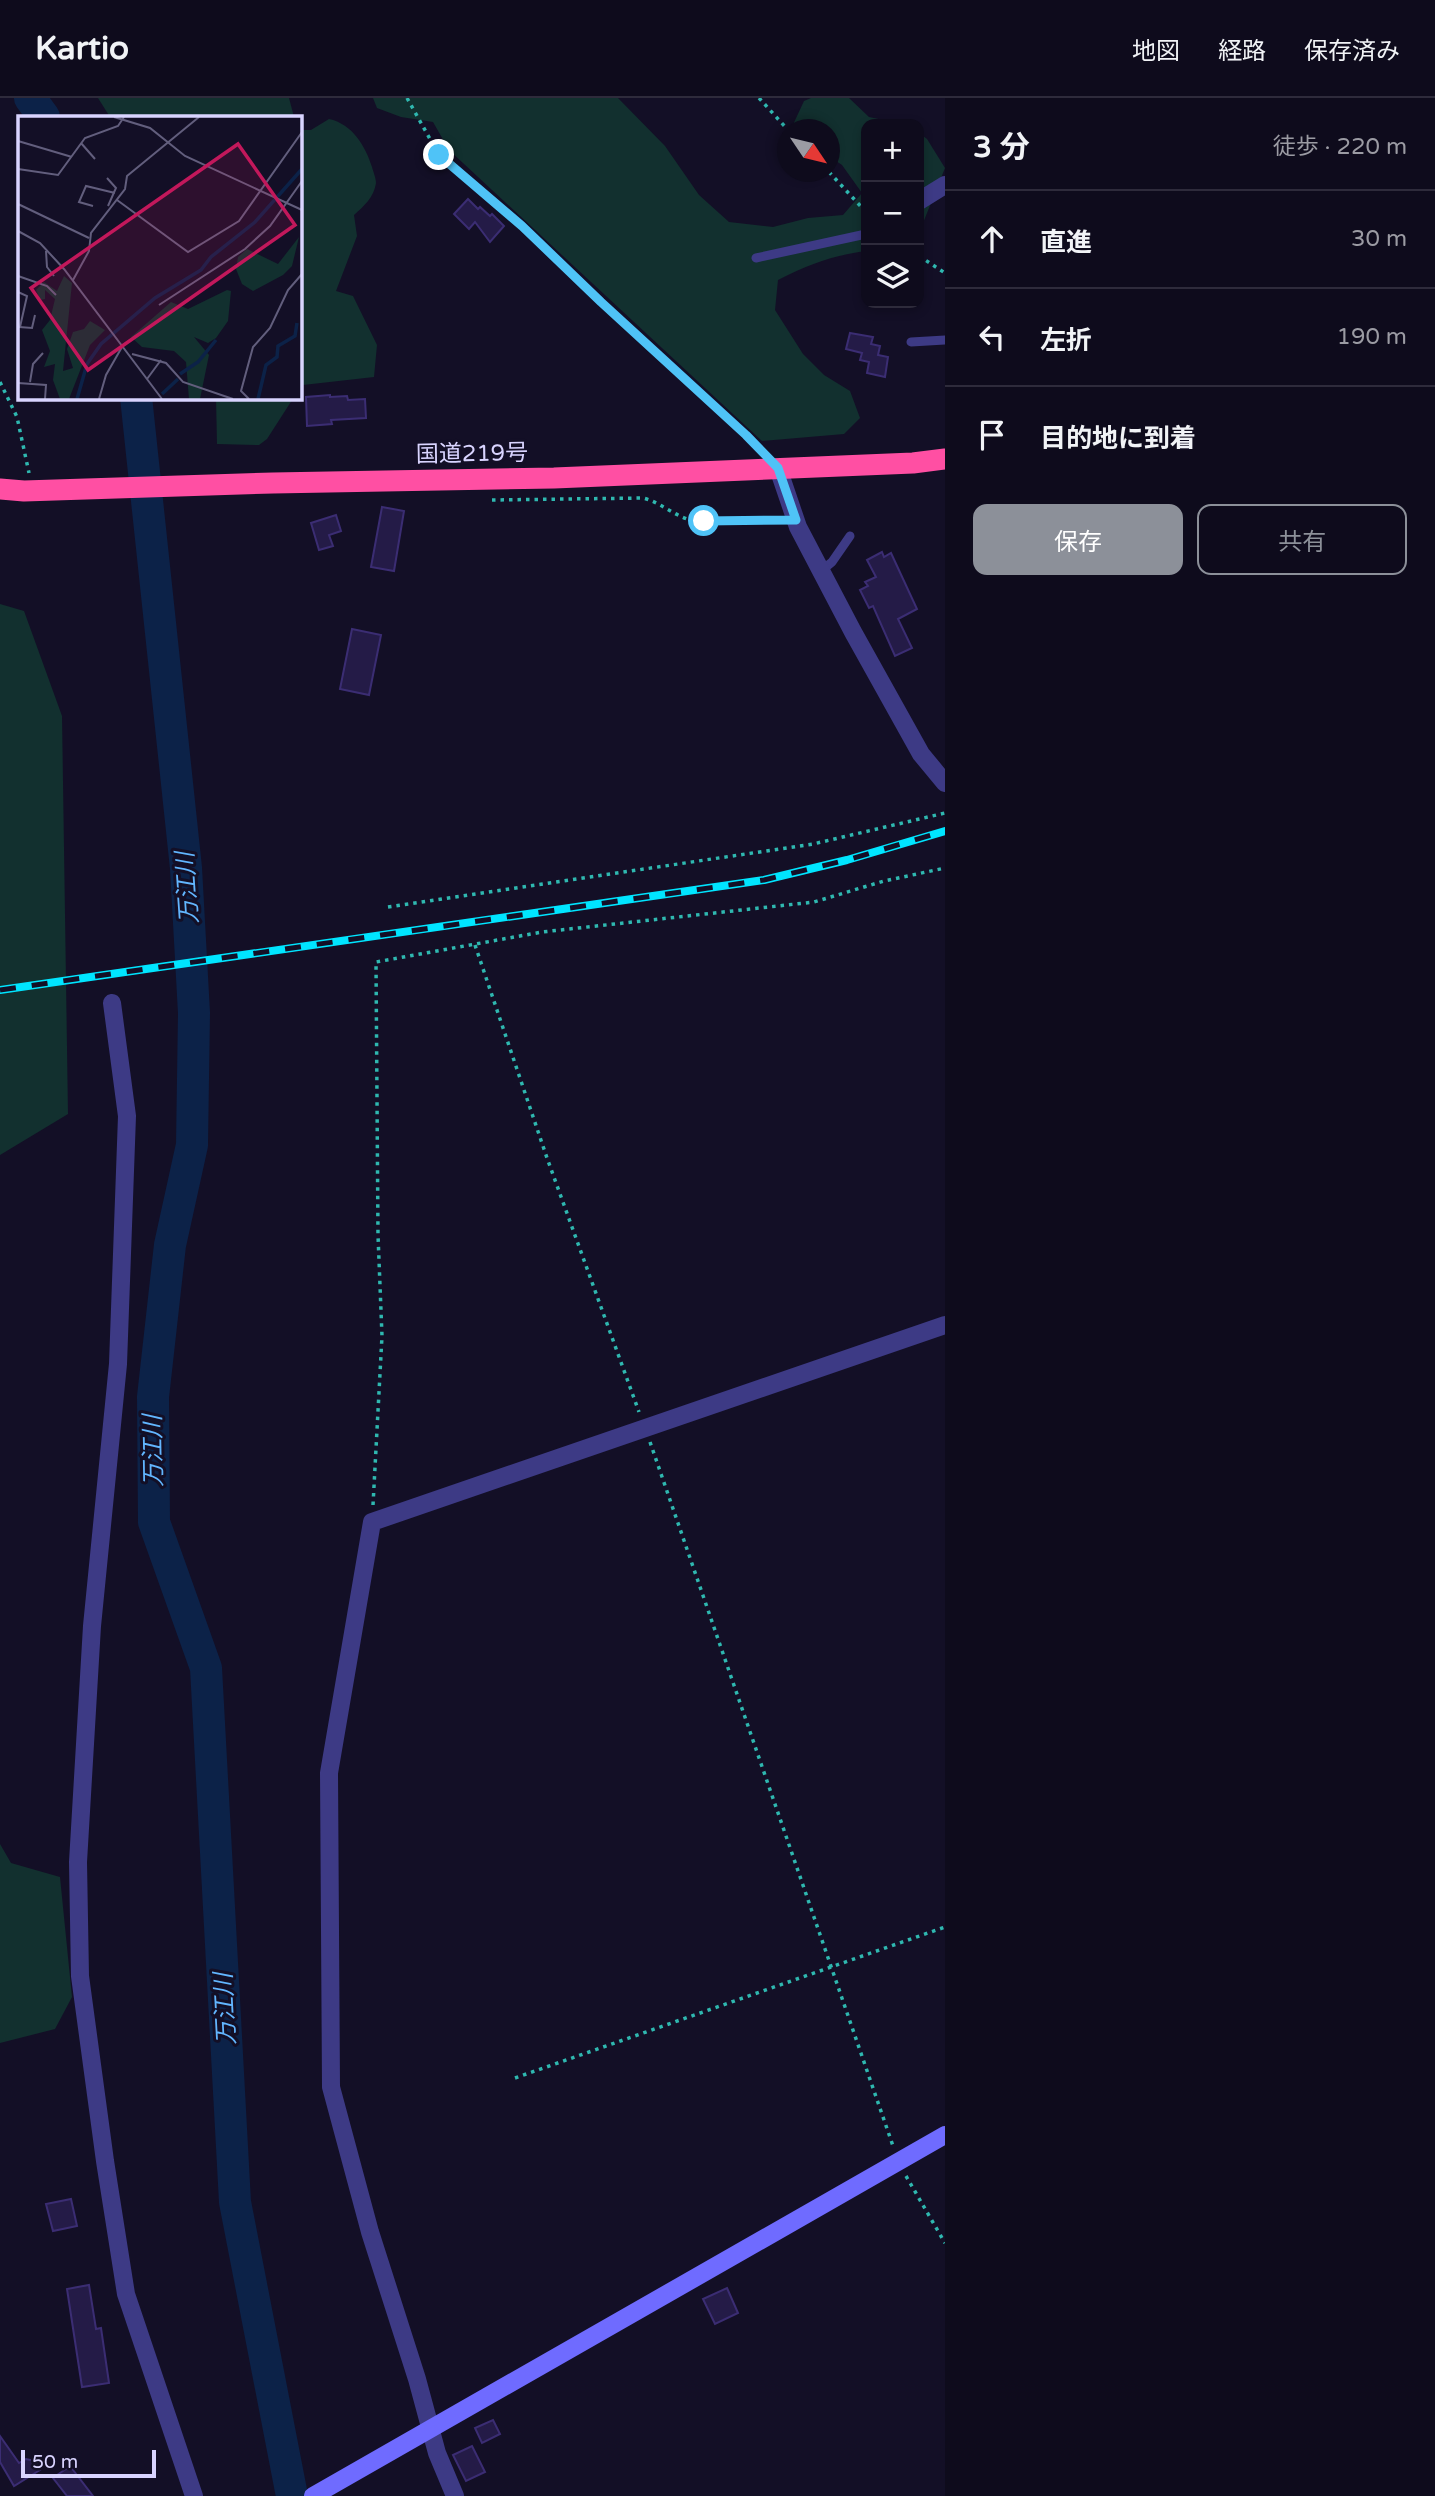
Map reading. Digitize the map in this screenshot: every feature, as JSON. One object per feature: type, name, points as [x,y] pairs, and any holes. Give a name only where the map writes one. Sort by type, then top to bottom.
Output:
[{"type":"highway","name":"国道219号","points":[[0,489],[24,491],[554,478],[913,463],[945,459]]},
{"type":"street","points":[[924,198],[945,185]]},
{"type":"street","points":[[778,468],[796,520],[821,571],[921,754],[945,783]]},
{"type":"street","points":[[112,1003],[127,1116],[118,1364],[92,1626],[78,1862],[80,1976],[104,2161],[126,2294],[194,2496]]},
{"type":"street","points":[[455,2496],[427,2432],[331,2087],[329,1773],[372,1522],[945,1325]]},
{"type":"street","points":[[313,2496],[945,2135]]},
{"type":"lane","points":[[756,258],[861,235]]},
{"type":"lane","points":[[911,342],[945,340]]},
{"type":"lane","points":[[821,571],[832,562],[850,536]]},
{"type":"path","points":[[407,98],[439,155],[522,226],[778,468]]},
{"type":"path","points":[[759,98],[778,119]]},
{"type":"path","points":[[838,182],[861,207]]},
{"type":"path","points":[[924,259],[945,274]]},
{"type":"path","points":[[0,382],[17,417],[26,455],[29,474],[24,491]]},
{"type":"path","points":[[487,500],[643,498],[659,502],[687,519],[754,522],[796,520]]},
{"type":"path","points":[[388,906],[813,844],[945,813]]},
{"type":"path","points":[[372,1522],[382,1336],[376,962],[542,932],[814,902],[884,881],[945,868]]},
{"type":"path","points":[[475,945],[547,1158],[645,1427],[898,2163],[945,2243]]},
{"type":"path","points":[[515,2078],[945,1927]]},
{"type":"green space","points":[[98,98],[289,98],[294,116],[109,116]]},
{"type":"green space","points":[[373,98],[618,98],[665,146],[699,195],[729,222],[773,227],[808,218],[843,215],[861,194],[861,252],[821,261],[778,280],[775,310],[803,354],[824,375],[850,391],[860,418],[844,434],[762,441],[449,150],[433,122],[401,117],[377,108]]},
{"type":"green space","points":[[811,98],[849,98],[869,117],[878,119],[861,119],[861,192],[840,164],[840,119],[796,119],[804,101]]},
{"type":"green space","points":[[329,119],[351,131],[366,151],[376,179],[371,197],[354,215],[357,236],[336,291],[353,296],[377,345],[374,377],[303,385],[301,388],[301,130],[311,130]]},
{"type":"green space","points":[[924,137],[945,168],[924,220]]},
{"type":"green space","points":[[216,399],[293,399],[267,439],[259,445],[217,444]]},
{"type":"green space","points":[[0,604],[24,611],[62,716],[68,1114],[0,1155]]},
{"type":"green space","points":[[0,1844],[11,1863],[60,1877],[72,1997],[55,2029],[0,2043]]},
{"type":"building","points":[[468,199],[478,209],[480,207],[490,216],[492,214],[504,226],[490,242],[475,222],[469,229],[454,214]]},
{"type":"building","points":[[850,333],[873,337],[871,344],[880,346],[878,355],[888,357],[885,377],[867,373],[869,362],[860,360],[862,353],[846,349]]},
{"type":"building","points":[[347,396],[348,400],[365,399],[366,418],[331,420],[332,424],[307,426],[306,397]]},
{"type":"building","points":[[382,507],[404,511],[394,571],[371,567]]},
{"type":"building","points":[[336,515],[341,531],[329,535],[333,546],[319,550],[311,523]]},
{"type":"building","points":[[882,552],[884,557],[891,553],[917,609],[898,619],[912,648],[895,656],[873,606],[869,608],[860,590],[868,586],[865,582],[876,577],[867,560]]},
{"type":"building","points":[[352,629],[381,635],[369,695],[340,689]]},
{"type":"building","points":[[71,2199],[77,2226],[53,2231],[46,2204]]},
{"type":"building","points":[[89,2285],[96,2329],[101,2328],[109,2383],[82,2387],[67,2289]]},
{"type":"building","points":[[727,2288],[738,2313],[715,2324],[703,2299]]},
{"type":"building","points":[[493,2420],[500,2434],[482,2443],[475,2428]]},
{"type":"building","points":[[0,2436],[19,2463],[26,2459],[35,2461],[40,2470],[14,2486],[0,2462]]},
{"type":"building","points":[[472,2446],[485,2472],[466,2481],[453,2455]]},
{"type":"building","points":[[70,2466],[93,2496],[67,2496],[53,2478]]},
{"type":"waterway","name":"万江川","points":[[30,98],[43,116]]},
{"type":"waterway","name":"万江川","points":[[136,399],[186,868],[194,1013],[192,1145],[170,1245],[153,1397],[154,1522],[206,1668],[235,2202],[292,2496]]},
{"type":"railway","points":[[0,990],[764,880],[847,860],[945,831]]},
{"type":"route","points":[[439,155],[522,226],[746,435],[778,468],[796,520],[704,521]]}]
